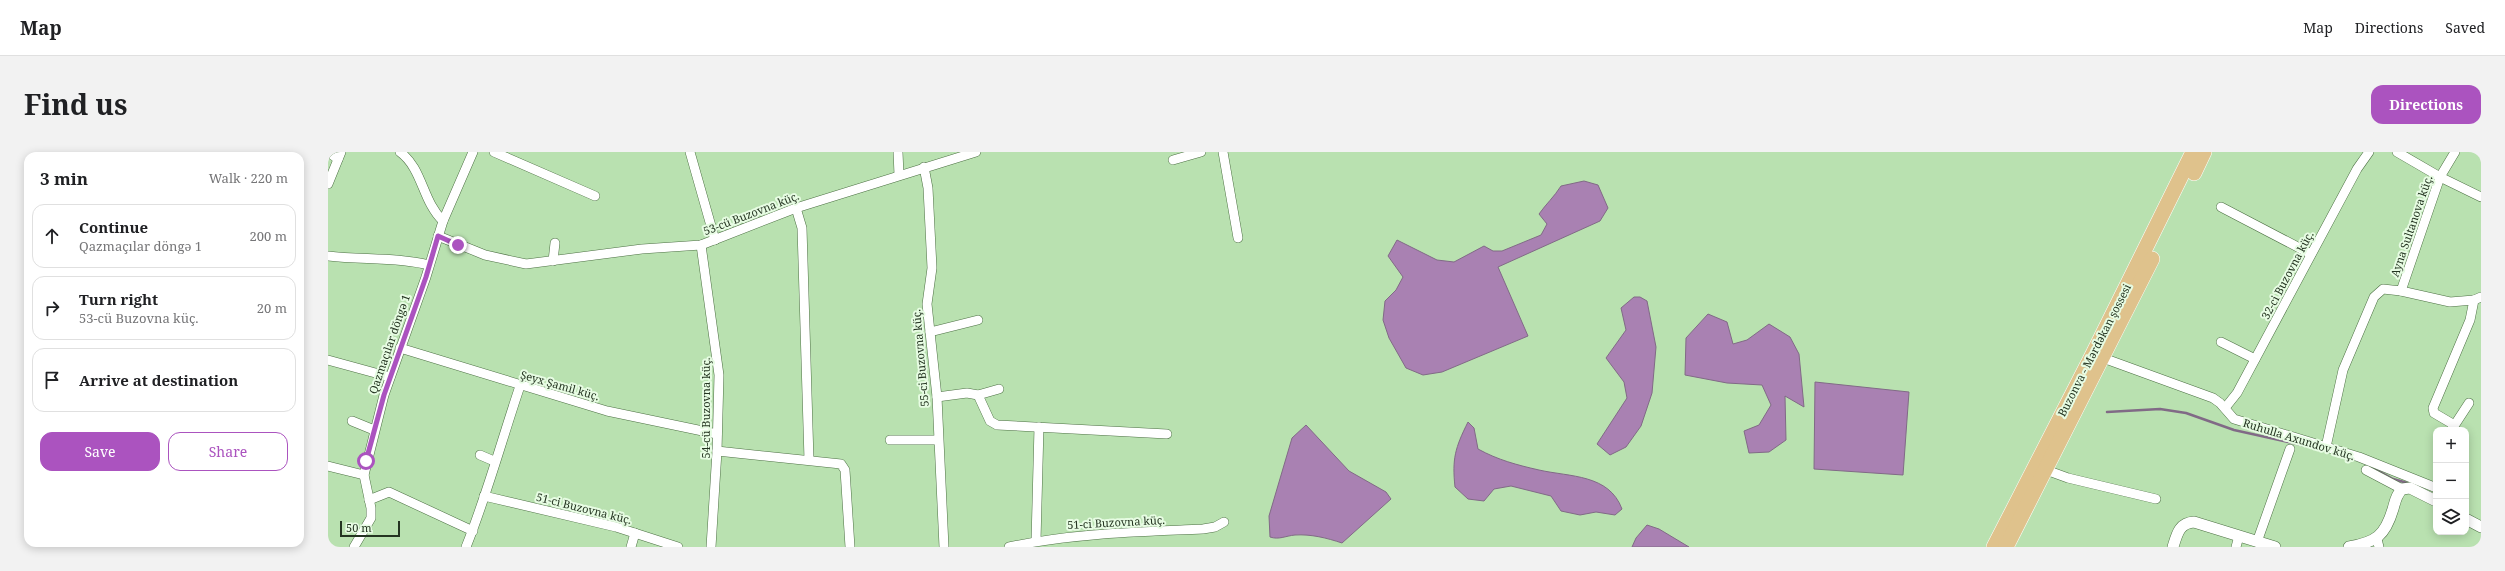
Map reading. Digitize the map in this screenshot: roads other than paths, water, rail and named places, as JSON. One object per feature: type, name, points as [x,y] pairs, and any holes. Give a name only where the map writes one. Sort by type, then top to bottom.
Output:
[{"type":"main road","name":"Buzonva - Mərdəkan şossesi","points":[[1994,547],[2093,354],[2193,152]]},
{"type":"main road","points":[[2006,547],[2103,358],[2204,152]]},
{"type":"street","points":[[328,152],[340,155],[328,184]]},
{"type":"street","points":[[400,152],[412,163],[432,208],[443,220]]},
{"type":"street","name":"Qazmaçılar döngə 1","points":[[354,547],[371,518],[364,475],[374,430],[390,377],[443,220],[474,152]]},
{"type":"street","points":[[494,152],[595,196]]},
{"type":"street","points":[[690,152],[715,240]]},
{"type":"street","points":[[898,152],[899,175]]},
{"type":"street","name":"53-cü Buzovna küç.","points":[[438,236],[470,250],[513,263],[526,264],[553,262],[642,249],[701,245],[796,208],[976,152]]},
{"type":"street","points":[[1173,160],[1201,152]]},
{"type":"street","points":[[1223,152],[1238,238]]},
{"type":"street","name":"32-ci Buzovna küç.","points":[[2225,408],[2237,393],[2357,169],[2369,152]]},
{"type":"street","points":[[2397,152],[2440,177],[2481,197]]},
{"type":"street","name":"Ayna Sultanova küç.","points":[[2326,447],[2343,370],[2374,297],[2383,289],[2402,291],[2440,177],[2456,152]]},
{"type":"street","name":"55-ci Buzovna küç.","points":[[924,167],[928,188],[932,268],[927,298],[937,397],[937,440],[944,547]]},
{"type":"street","points":[[2221,207],[2311,254]]},
{"type":"street","points":[[796,208],[802,228],[809,460]]},
{"type":"street","points":[[553,262],[555,243]]},
{"type":"street","name":"54-cü Buzovna küç.","points":[[701,245],[718,363],[718,451],[711,547]]},
{"type":"street","points":[[328,256],[359,260],[411,261],[429,265]]},
{"type":"street","points":[[2402,291],[2450,302],[2478,298],[2433,408],[2434,413],[2453,427]]},
{"type":"street","points":[[930,332],[978,320]]},
{"type":"street","points":[[2221,342],[2255,359]]},
{"type":"street","name":"Şeyx Şamil küç.","points":[[400,348],[520,386],[607,411],[717,434]]},
{"type":"street","name":"Ruhulla Axundov küç.","points":[[2103,358],[2213,398],[2225,408],[2234,419],[2326,447],[2433,483]]},
{"type":"street","points":[[328,360],[390,377]]},
{"type":"street","points":[[466,547],[473,531],[494,461],[520,386]]},
{"type":"street","points":[[937,397],[967,393],[978,395],[999,389]]},
{"type":"street","points":[[978,395],[992,424],[1167,434]]},
{"type":"street","points":[[2455,427],[2469,403]]},
{"type":"street","points":[[352,421],[374,430]]},
{"type":"street","points":[[1036,541],[1039,427]]},
{"type":"street","points":[[890,440],[937,440]]},
{"type":"street","points":[[2256,542],[2290,449]]},
{"type":"street","points":[[718,451],[837,462],[844,467],[850,547]]},
{"type":"street","points":[[480,454],[494,461]]},
{"type":"street","points":[[328,466],[364,475]]},
{"type":"street","points":[[2046,470],[2068,478],[2156,500]]},
{"type":"street","points":[[2366,470],[2402,489],[2410,488],[2433,499]]},
{"type":"street","points":[[2349,547],[2378,543],[2385,529],[2397,496],[2402,489]]},
{"type":"street","points":[[369,500],[389,492],[473,531]]},
{"type":"street","name":"51-ci Buzovna küç.","points":[[484,496],[635,533],[678,547]]},
{"type":"street","points":[[2469,521],[2481,527]]},
{"type":"street","name":"51-ci Buzovna küç.","points":[[1009,547],[1036,541],[1095,534],[1203,529],[1215,527],[1224,522]]},
{"type":"street","points":[[2172,547],[2180,528],[2188,522],[2201,523],[2275,547]]},
{"type":"street","points":[[631,547],[635,533]]},
{"type":"street","points":[[2236,547],[2239,536]]},
{"type":"waterway","points":[[2107,412],[2160,409],[2186,413],[2234,430],[2315,448]]},
{"type":"waterway","points":[[2366,464],[2393,479],[2422,487]]}]
